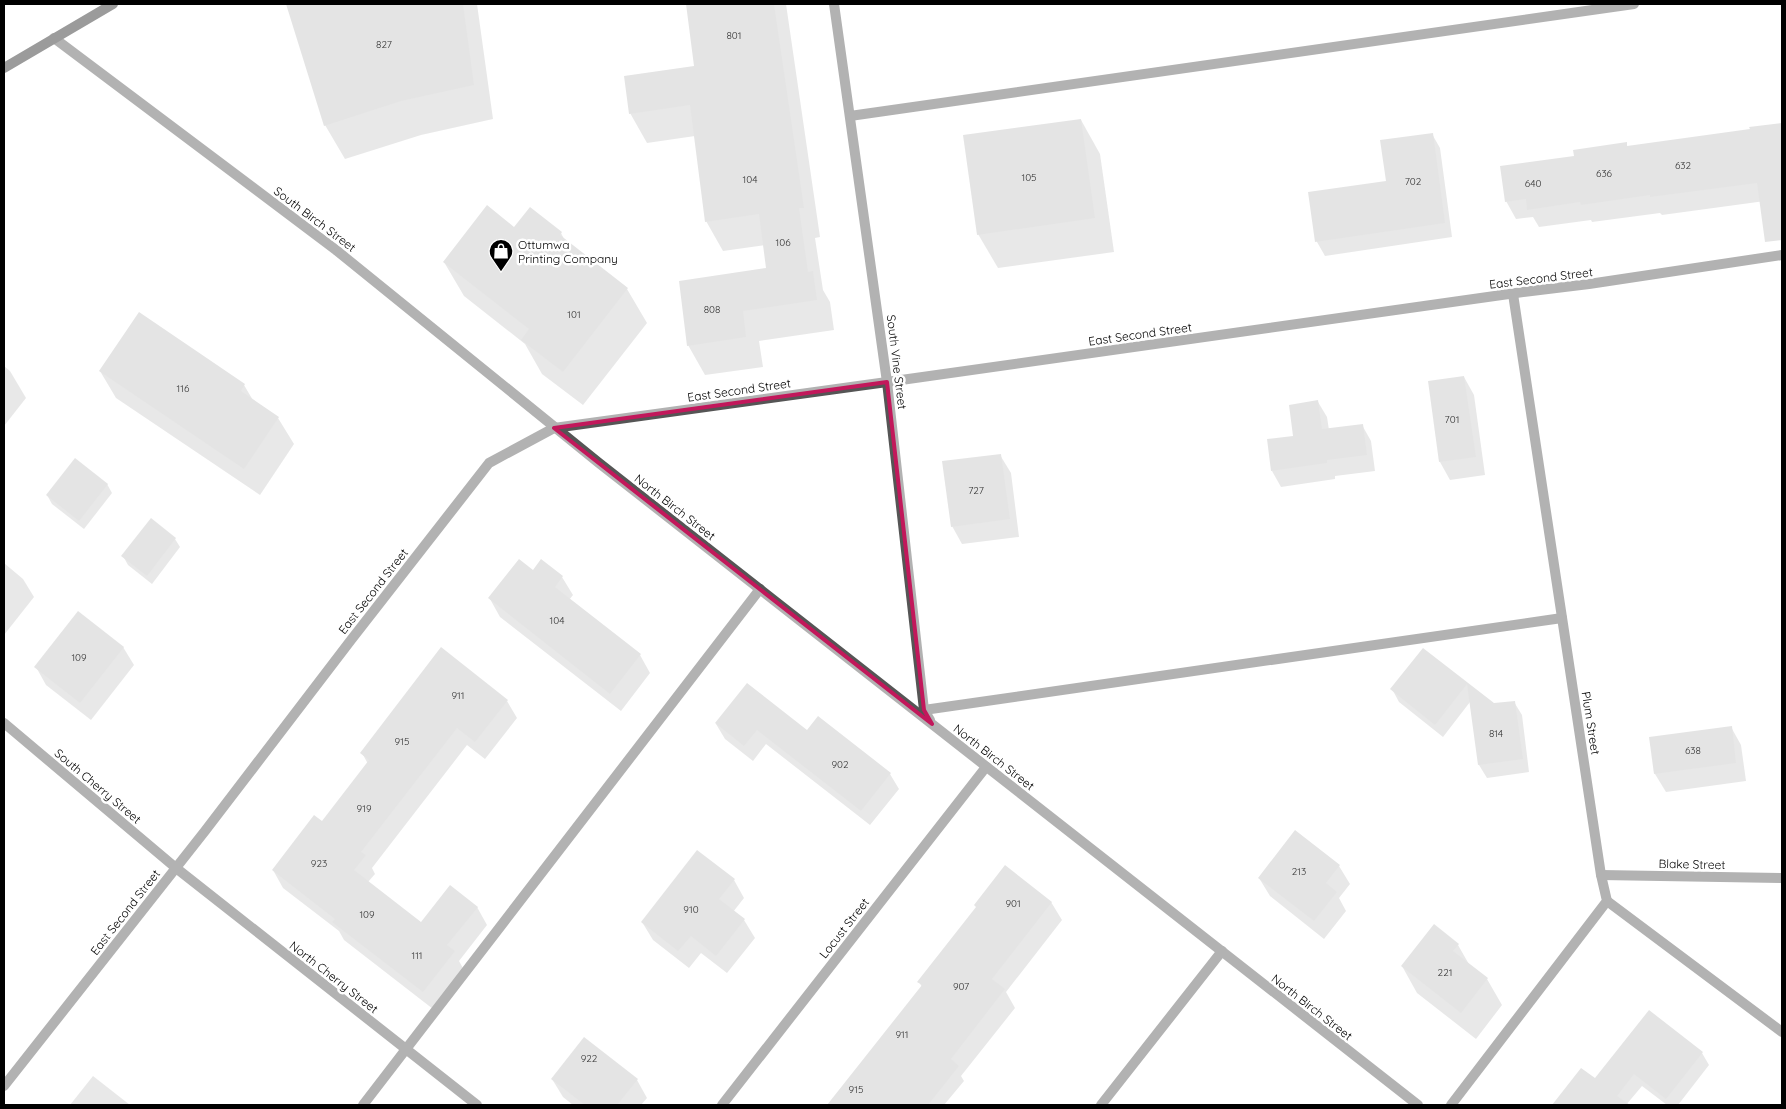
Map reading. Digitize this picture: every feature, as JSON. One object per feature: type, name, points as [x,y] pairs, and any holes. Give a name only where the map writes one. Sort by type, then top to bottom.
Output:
[{"type":"main road","points":[[4,68],[112,4]]},
{"type":"street","name":"South Vine Street","points":[[834,4],[887,382],[924,710],[932,724]]},
{"type":"street","points":[[850,116],[1634,4]]},
{"type":"street","name":"South Birch Street","points":[[54,38],[336,250],[554,428]]},
{"type":"street","name":"East Second Street","points":[[4,1086],[176,868],[489,463],[554,428],[1589,284],[1782,255]]},
{"type":"street","name":"Plum Street","points":[[1514,294],[1601,875],[1607,901]]},
{"type":"street","name":"North Birch Street","points":[[554,428],[1418,1105]]},
{"type":"street","points":[[363,1105],[760,589]]},
{"type":"street","points":[[924,710],[1562,618]]},
{"type":"street","name":"South Cherry Street","points":[[4,723],[176,868]]},
{"type":"street","name":"Locust Street","points":[[722,1105],[986,767]]},
{"type":"street","name":"North Cherry Street","points":[[176,868],[477,1105]]},
{"type":"street","name":"Blake Street","points":[[1601,875],[1782,878]]},
{"type":"street","points":[[1450,1105],[1607,901],[1782,1032]]},
{"type":"street","points":[[1101,1105],[1222,951]]},
{"type":"highlighted area","points":[[887,382],[924,710],[932,724],[760,589],[554,428]]},
{"type":"building","points":[[286,4],[463,4],[474,85],[401,101],[324,126]]},
{"type":"building","points":[[686,4],[774,4],[804,208],[799,208],[808,272],[813,271],[817,300],[743,311],[746,337],[687,346],[679,281],[766,268],[759,214],[705,222],[690,105],[629,114],[624,76],[694,66]]},
{"type":"building","points":[[1081,119],[1095,218],[977,235],[963,135]]},
{"type":"building","points":[[1782,123],[1782,240],[1765,242],[1757,183],[1581,205],[1580,202],[1527,210],[1526,199],[1505,202],[1500,166],[1574,156],[1573,150],[1627,142],[1627,146]]},
{"type":"building","points":[[1433,133],[1445,223],[1315,242],[1308,192],[1386,181],[1380,140]]},
{"type":"building","points":[[487,205],[514,227],[530,207],[562,232],[560,235],[628,288],[563,372],[521,340],[529,329],[443,262]]},
{"type":"building","points":[[139,312],[245,384],[241,391],[279,417],[244,469],[99,371]]},
{"type":"building","points":[[1464,376],[1476,457],[1439,462],[1428,381]]},
{"type":"building","points":[[1318,400],[1322,429],[1363,424],[1367,455],[1327,460],[1327,463],[1271,471],[1267,439],[1293,436],[1289,405]]},
{"type":"building","points":[[1001,454],[1010,519],[951,527],[942,461]]},
{"type":"building","points":[[75,458],[108,484],[79,521],[46,495]]},
{"type":"building","points":[[151,518],[176,538],[147,576],[121,556]]},
{"type":"building","points":[[519,559],[533,570],[541,559],[563,576],[555,587],[641,654],[610,694],[488,598]]},
{"type":"building","points":[[78,611],[124,647],[80,703],[34,667]]},
{"type":"building","points":[[441,647],[508,700],[475,742],[457,728],[361,852],[366,855],[354,870],[421,922],[450,885],[478,907],[447,945],[455,951],[423,992],[332,922],[335,919],[272,870],[314,815],[322,821],[369,760],[360,753]]},
{"type":"building","points":[[1423,648],[1494,703],[1515,701],[1523,759],[1478,765],[1467,684],[1435,725],[1390,689]]},
{"type":"building","points":[[747,683],[807,730],[818,716],[891,773],[861,811],[757,730],[744,746],[715,723]]},
{"type":"building","points":[[1732,726],[1736,763],[1654,774],[1649,737]]},
{"type":"building","points":[[1295,830],[1340,865],[1326,883],[1337,892],[1314,921],[1258,878]]},
{"type":"building","points":[[697,850],[735,879],[719,899],[745,919],[716,956],[691,936],[678,951],[641,922]]},
{"type":"building","points":[[1005,865],[1052,902],[992,979],[1005,989],[951,1059],[959,1066],[928,1105],[827,1105],[922,985],[917,982],[976,907],[974,905]]},
{"type":"building","points":[[1434,924],[1459,944],[1453,951],[1488,978],[1461,1013],[1401,966]]},
{"type":"building","points":[[1649,1010],[1703,1052],[1666,1099],[1634,1074],[1617,1096],[1630,1105],[1552,1105],[1581,1068],[1595,1078]]},
{"type":"building","points":[[584,1037],[638,1079],[617,1105],[585,1105],[551,1079]]},
{"type":"place","name":"Ottumwa Printing Company","points":[[501,272]]}]
